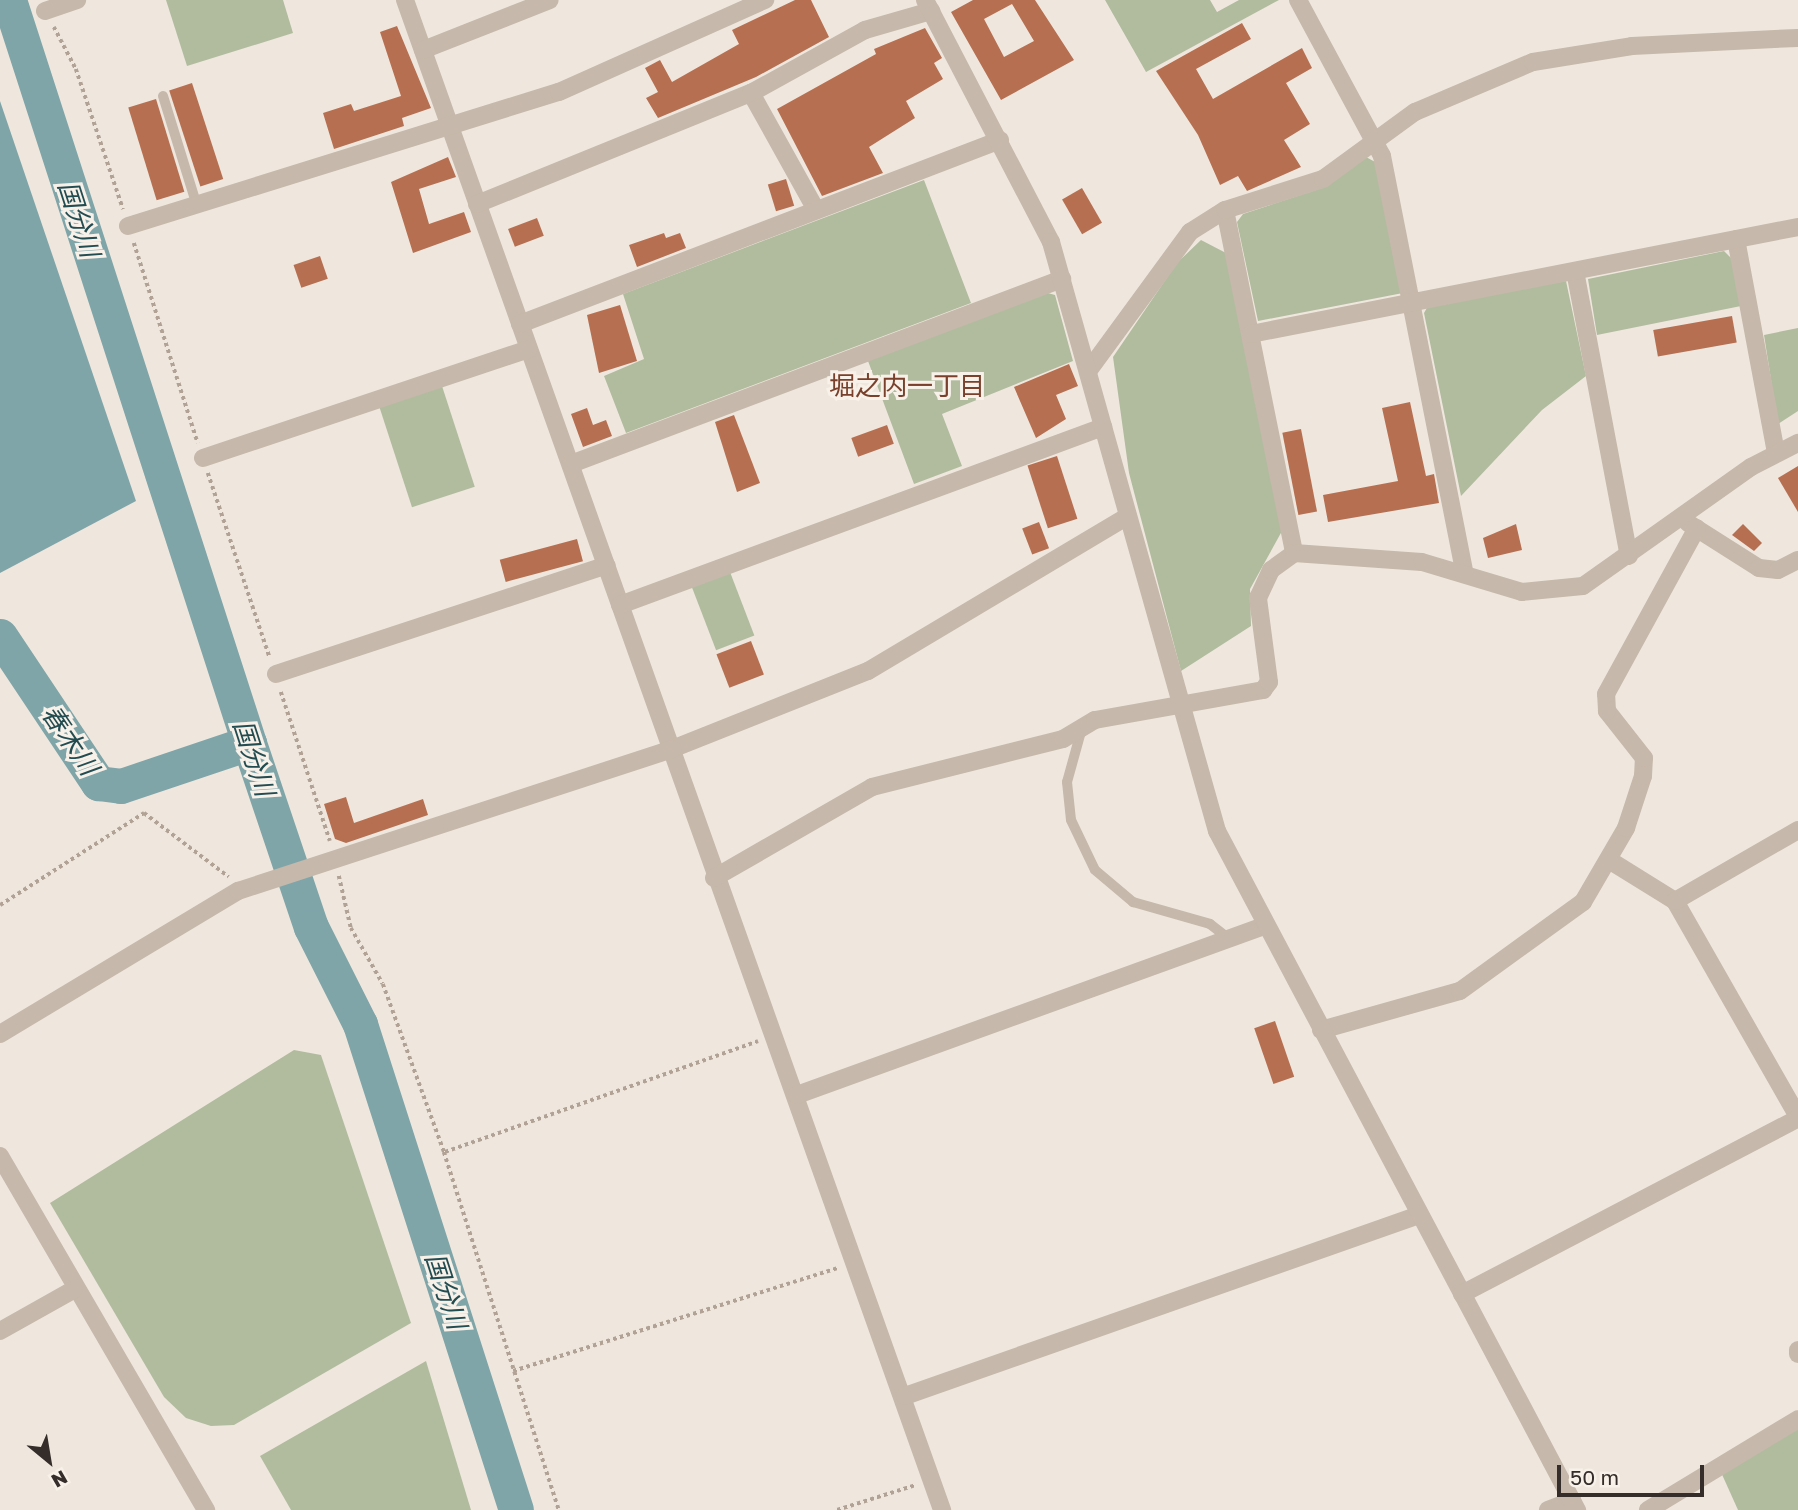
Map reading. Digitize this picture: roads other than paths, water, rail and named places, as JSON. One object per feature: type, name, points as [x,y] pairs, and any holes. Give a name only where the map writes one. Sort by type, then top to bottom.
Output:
[{"type":"street","points":[[45,10],[77,0]]},
{"type":"street","points":[[405,0],[672,749],[714,878],[776,1034],[905,1396],[942,1510]]},
{"type":"street","points":[[423,50],[550,0]]},
{"type":"street","points":[[128,226],[559,92],[765,0]]},
{"type":"street","points":[[1298,0],[1374,138],[1411,303],[1465,574]]},
{"type":"street","points":[[477,205],[751,93],[865,30],[928,5],[1046,230],[1089,370],[1179,710],[1217,831],[1574,1506],[1548,1510]]},
{"type":"street","points":[[1089,370],[1169,254],[1225,210],[1323,179],[1374,138],[1462,87],[1533,62],[1618,48],[1798,38]]},
{"type":"street","points":[[751,93],[816,211]]},
{"type":"street","points":[[520,324],[1000,140]]},
{"type":"street","points":[[1225,210],[1294,553]]},
{"type":"street","points":[[1251,334],[1798,227]]},
{"type":"street","points":[[1736,239],[1776,452]]},
{"type":"street","points":[[1575,271],[1629,556]]},
{"type":"street","points":[[571,464],[1062,279]]},
{"type":"street","points":[[203,458],[528,349]]},
{"type":"street","points":[[620,605],[1103,427]]},
{"type":"street","points":[[714,878],[873,787],[1063,739],[1096,720],[1179,710],[1263,690],[1269,682],[1258,597],[1270,570],[1294,553],[1422,562],[1537,593],[1593,582],[1629,556],[1689,524],[1776,452],[1798,443]]},
{"type":"street","points":[[0,1034],[247,888],[672,749],[867,671],[1126,517]]},
{"type":"street","points":[[1689,524],[1759,568],[1778,570],[1798,559]]},
{"type":"street","points":[[1321,1030],[1460,990],[1583,902],[1609,860],[1636,803],[1644,758],[1606,711],[1606,694],[1689,524]]},
{"type":"street","points":[[276,674],[607,565]]},
{"type":"street","points":[[1675,901],[1798,830]]},
{"type":"street","points":[[1462,1294],[1798,1117],[1675,901],[1609,860]]},
{"type":"street","points":[[797,1095],[1265,926]]},
{"type":"street","points":[[0,1156],[74,1290],[206,1510]]},
{"type":"street","points":[[905,1396],[1419,1215]]},
{"type":"street","points":[[0,1331],[74,1290]]},
{"type":"street","points":[[1648,1510],[1798,1419]]},
{"type":"lane","points":[[163,96],[197,206]]},
{"type":"lane","points":[[1082,728],[1067,782],[1071,820],[1095,870],[1133,902],[1210,924],[1229,939]]},
{"type":"water","points":[[0,101],[136,501],[0,573]]},
{"type":"waterway","name":"国分川","points":[[9,0],[249,743],[311,927],[360,1024],[516,1510]]},
{"type":"waterway","name":"春木川","points":[[0,636],[98,783],[121,786],[249,743]]},
{"type":"district","name":"堀之内一丁目","points":[[907,386]]}]
